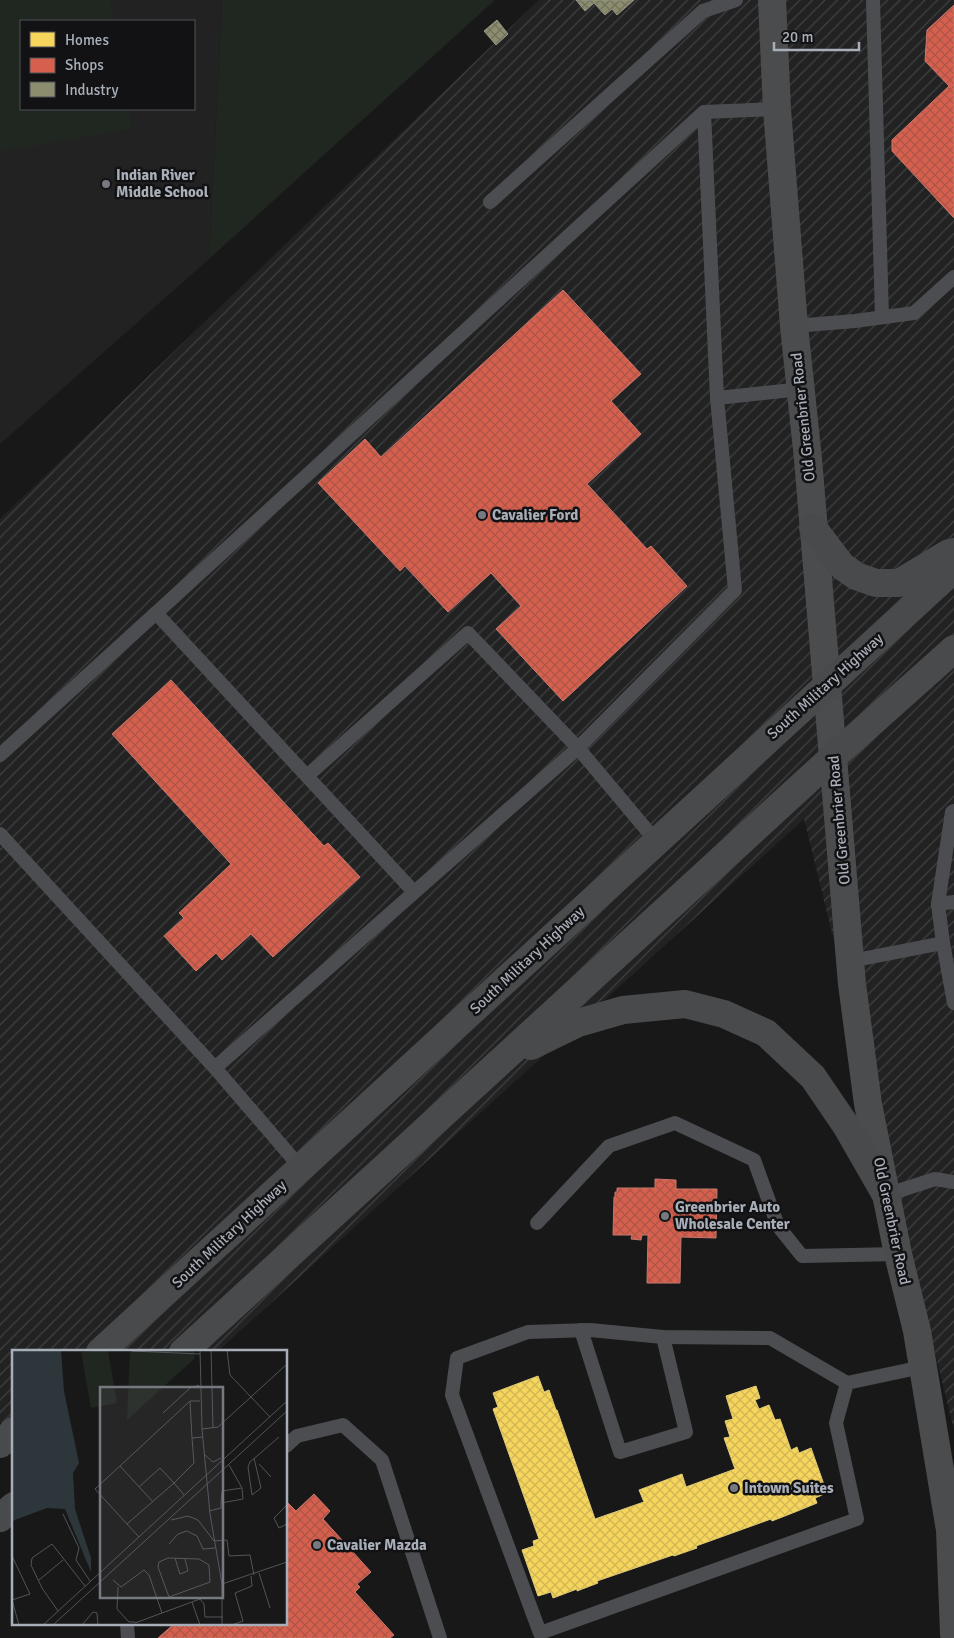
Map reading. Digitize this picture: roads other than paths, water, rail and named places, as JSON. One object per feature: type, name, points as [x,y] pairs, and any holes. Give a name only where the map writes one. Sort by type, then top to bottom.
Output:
[{"type":"main road","points":[[814,528],[842,566],[856,576],[876,584],[899,584],[949,553],[954,552]]},
{"type":"main road","name":"South Military Highway","points":[[102,1350],[954,569]]},
{"type":"main road","points":[[185,1350],[833,757],[954,650]]},
{"type":"main road","points":[[503,1060],[578,1023],[623,1010],[686,1004],[724,1014],[766,1032],[813,1077],[847,1127],[886,1195]]},
{"type":"main road","points":[[0,1444],[12,1433]]},
{"type":"main road","points":[[0,1518],[12,1508]]},
{"type":"street","name":"Old Greenbrier Road","points":[[772,0],[777,109],[794,326],[814,528],[851,962],[868,1104],[898,1254],[917,1331],[950,1530],[954,1634]]},
{"type":"lane","points":[[490,202],[703,11],[736,0]]},
{"type":"lane","points":[[873,0],[882,317]]},
{"type":"lane","points":[[0,756],[704,112],[777,109]]},
{"type":"lane","points":[[215,1068],[578,748],[735,590],[718,398],[704,112]]},
{"type":"lane","points":[[794,326],[914,312],[954,277]]},
{"type":"lane","points":[[718,398],[800,389]]},
{"type":"lane","points":[[154,615],[156,613],[414,892]]},
{"type":"lane","points":[[307,776],[468,633],[578,748],[656,841]]},
{"type":"lane","points":[[954,812],[952,812],[938,904],[954,1003]]},
{"type":"lane","points":[[0,834],[215,1068],[301,1168]]},
{"type":"lane","points":[[938,904],[954,902]]},
{"type":"lane","points":[[851,962],[943,942]]},
{"type":"lane","points":[[537,1223],[609,1146],[675,1123],[754,1160],[778,1226],[802,1256],[898,1254]]},
{"type":"lane","points":[[886,1195],[935,1179],[954,1182]]},
{"type":"lane","points":[[847,1383],[836,1423],[857,1518],[540,1633],[452,1395],[457,1358],[528,1332],[581,1330],[663,1337],[770,1338],[847,1383],[922,1367]]},
{"type":"lane","points":[[581,1330],[620,1452],[686,1432],[663,1337]]},
{"type":"lane","points":[[288,1444],[297,1436],[343,1425],[382,1460],[440,1638]]},
{"type":"place","name":"Indian River Middle School","points":[[106,184]]},
{"type":"place","name":"Cavalier Ford","points":[[482,515]]},
{"type":"place","name":"Greenbrier Auto Wholesale Center","points":[[665,1216]]},
{"type":"place","name":"Intown Suites","points":[[734,1488]]},
{"type":"place","name":"Cavalier Mazda","points":[[317,1545]]}]
